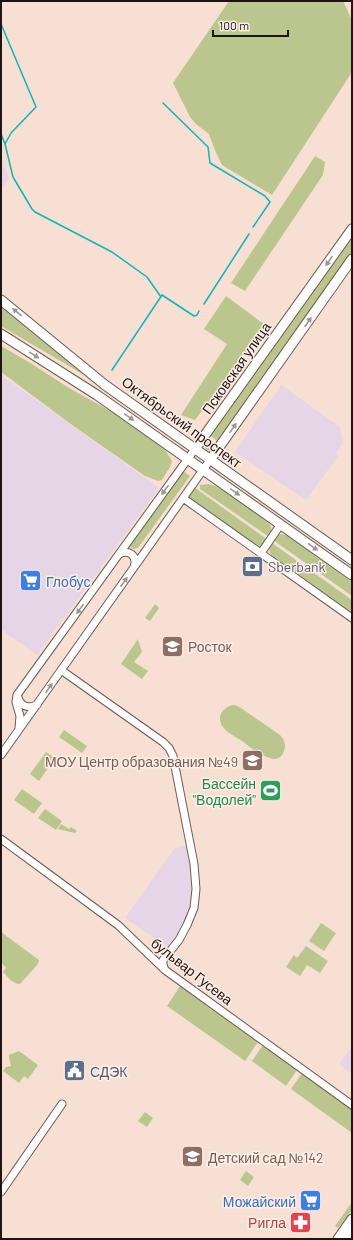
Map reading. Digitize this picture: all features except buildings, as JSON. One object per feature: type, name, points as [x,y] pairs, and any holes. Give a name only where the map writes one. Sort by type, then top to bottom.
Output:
[{"type":"main road","name":"Псковская улица","points":[[195,449],[352,229]]},
{"type":"main road","points":[[210,460],[352,259]]},
{"type":"main road","name":"Октябрьский проспект","points":[[1,300],[105,384],[352,560]]},
{"type":"main road","name":"Октябрьский проспект","points":[[1,334],[97,395],[352,575]]},
{"type":"main road","points":[[338,1239],[352,1218]]},
{"type":"main road","points":[[347,1239],[352,1232]]},
{"type":"street","name":"Псковская улица","points":[[18,695],[195,449]]},
{"type":"street","points":[[1,755],[210,460]]},
{"type":"street","points":[[183,498],[352,618]]},
{"type":"street","points":[[261,553],[281,524]]},
{"type":"street","points":[[128,542],[128,549],[133,554],[140,555],[145,551]]},
{"type":"street","points":[[119,554],[126,552],[132,554],[135,560],[134,567]]},
{"type":"street","points":[[61,670],[163,742],[173,756],[194,864],[196,889],[194,908],[179,940],[164,959],[163,966],[165,970]]},
{"type":"street","points":[[18,695],[19,701],[23,706],[29,707],[37,705]]},
{"type":"street","points":[[18,695],[16,702],[20,716],[18,731]]},
{"type":"street","name":"бульвар Гусева","points":[[1,839],[118,925],[165,970],[352,1105]]},
{"type":"street","points":[[1,1192],[62,1104]]},
{"type":"shaded area","points":[[1,158],[9,178],[1,189]]},
{"type":"shaded area","points":[[1,375],[159,488],[37,655],[1,629]]},
{"type":"shaded area","points":[[281,385],[340,427],[343,443],[336,453],[338,456],[306,500],[235,452]]},
{"type":"shaded area","points":[[187,845],[191,860],[194,886],[191,908],[183,930],[169,948],[125,918],[175,848]]},
{"type":"shaded area","points":[[352,1046],[352,1074],[339,1064]]},
{"type":"green space","points":[[229,1],[343,1],[352,20],[352,72],[272,195],[222,165],[209,134],[196,124],[190,117],[173,83]]},
{"type":"green space","points":[[315,156],[325,162],[323,175],[245,291],[231,283]]},
{"type":"green space","points":[[352,238],[352,252],[217,441],[211,436]]},
{"type":"green space","points":[[226,296],[265,325],[195,420],[181,415],[227,344],[204,329]]},
{"type":"green space","points":[[1,307],[91,379],[1,326]]},
{"type":"green space","points":[[1,346],[69,388],[123,418],[166,451],[172,461],[162,480],[158,481],[145,476],[72,425],[1,372]]},
{"type":"green space","points":[[208,441],[215,445],[211,449],[206,450],[205,447]]},
{"type":"green space","points":[[183,471],[190,476],[138,548],[131,548],[130,545]]},
{"type":"green space","points":[[208,484],[216,486],[228,493],[267,522],[271,528],[269,537],[200,489],[200,485]]},
{"type":"green space","points":[[194,487],[265,538],[266,541],[262,546],[259,547],[191,500],[189,498],[189,493]]},
{"type":"green space","points":[[282,534],[288,536],[352,582],[352,596],[273,540],[278,535]]},
{"type":"green space","points":[[272,543],[352,600],[352,613],[273,557],[270,550]]},
{"type":"green space","points":[[155,604],[159,608],[150,621],[145,618]]},
{"type":"green space","points":[[138,639],[142,652],[134,662],[148,671],[142,679],[121,664]]},
{"type":"green space","points":[[235,705],[280,735],[284,740],[285,746],[283,754],[279,758],[273,759],[266,757],[225,729],[221,723],[220,716],[224,709]]},
{"type":"green space","points":[[64,730],[87,746],[82,753],[59,737]]},
{"type":"green space","points":[[46,752],[55,758],[39,781],[30,774]]},
{"type":"green space","points":[[22,789],[42,803],[34,814],[14,800]]},
{"type":"green space","points":[[45,809],[62,821],[56,830],[38,818]]},
{"type":"green space","points":[[61,824],[69,829],[71,827],[77,831],[75,833],[58,829]]},
{"type":"green space","points":[[321,923],[336,933],[324,951],[309,941]]},
{"type":"green space","points":[[1,932],[39,960],[38,964],[20,984],[13,982],[3,972],[6,968],[1,962]]},
{"type":"green space","points":[[306,946],[328,961],[320,973],[307,965],[300,976],[286,967],[294,955],[297,958]]},
{"type":"green space","points":[[180,986],[258,1042],[245,1061],[167,1006]]},
{"type":"green space","points":[[263,1045],[297,1070],[286,1086],[252,1061]]},
{"type":"green space","points":[[19,1051],[38,1065],[28,1079],[24,1076],[19,1083],[3,1071],[6,1067],[11,1066],[9,1055]]},
{"type":"green space","points":[[302,1073],[352,1109],[352,1133],[291,1089]]},
{"type":"green space","points":[[145,1112],[153,1118],[147,1127],[138,1121]]},
{"type":"green space","points":[[246,1171],[254,1177],[248,1186],[240,1180]]},
{"type":"green space","points":[[352,1202],[352,1210],[338,1228],[335,1226]]},
{"type":"waterway","points":[[1,24],[36,107],[11,133],[5,144]]},
{"type":"waterway","points":[[163,103],[208,147],[210,163],[265,196],[270,202],[253,227]]},
{"type":"waterway","points":[[1,134],[13,177],[32,209],[35,212],[112,252],[147,277],[161,297]]},
{"type":"waterway","points":[[204,304],[249,234]]},
{"type":"waterway","points":[[112,370],[162,295],[194,316],[197,315],[199,311]]},
{"type":"place","name":"Sberbank","points":[[253,566]]},
{"type":"place","name":"Глобус","points":[[31,581]]},
{"type":"place","name":"Росток","points":[[173,646]]},
{"type":"place","name":"МОУ Центр образования №49","points":[[253,761]]},
{"type":"place","name":"Бассейн \"Водолей\"","points":[[271,791]]},
{"type":"place","name":"СДЭК","points":[[74,1071]]},
{"type":"place","name":"Детский сад №142","points":[[192,1157]]},
{"type":"place","name":"Можайский","points":[[311,1201]]},
{"type":"place","name":"Ригла","points":[[301,1222]]}]
